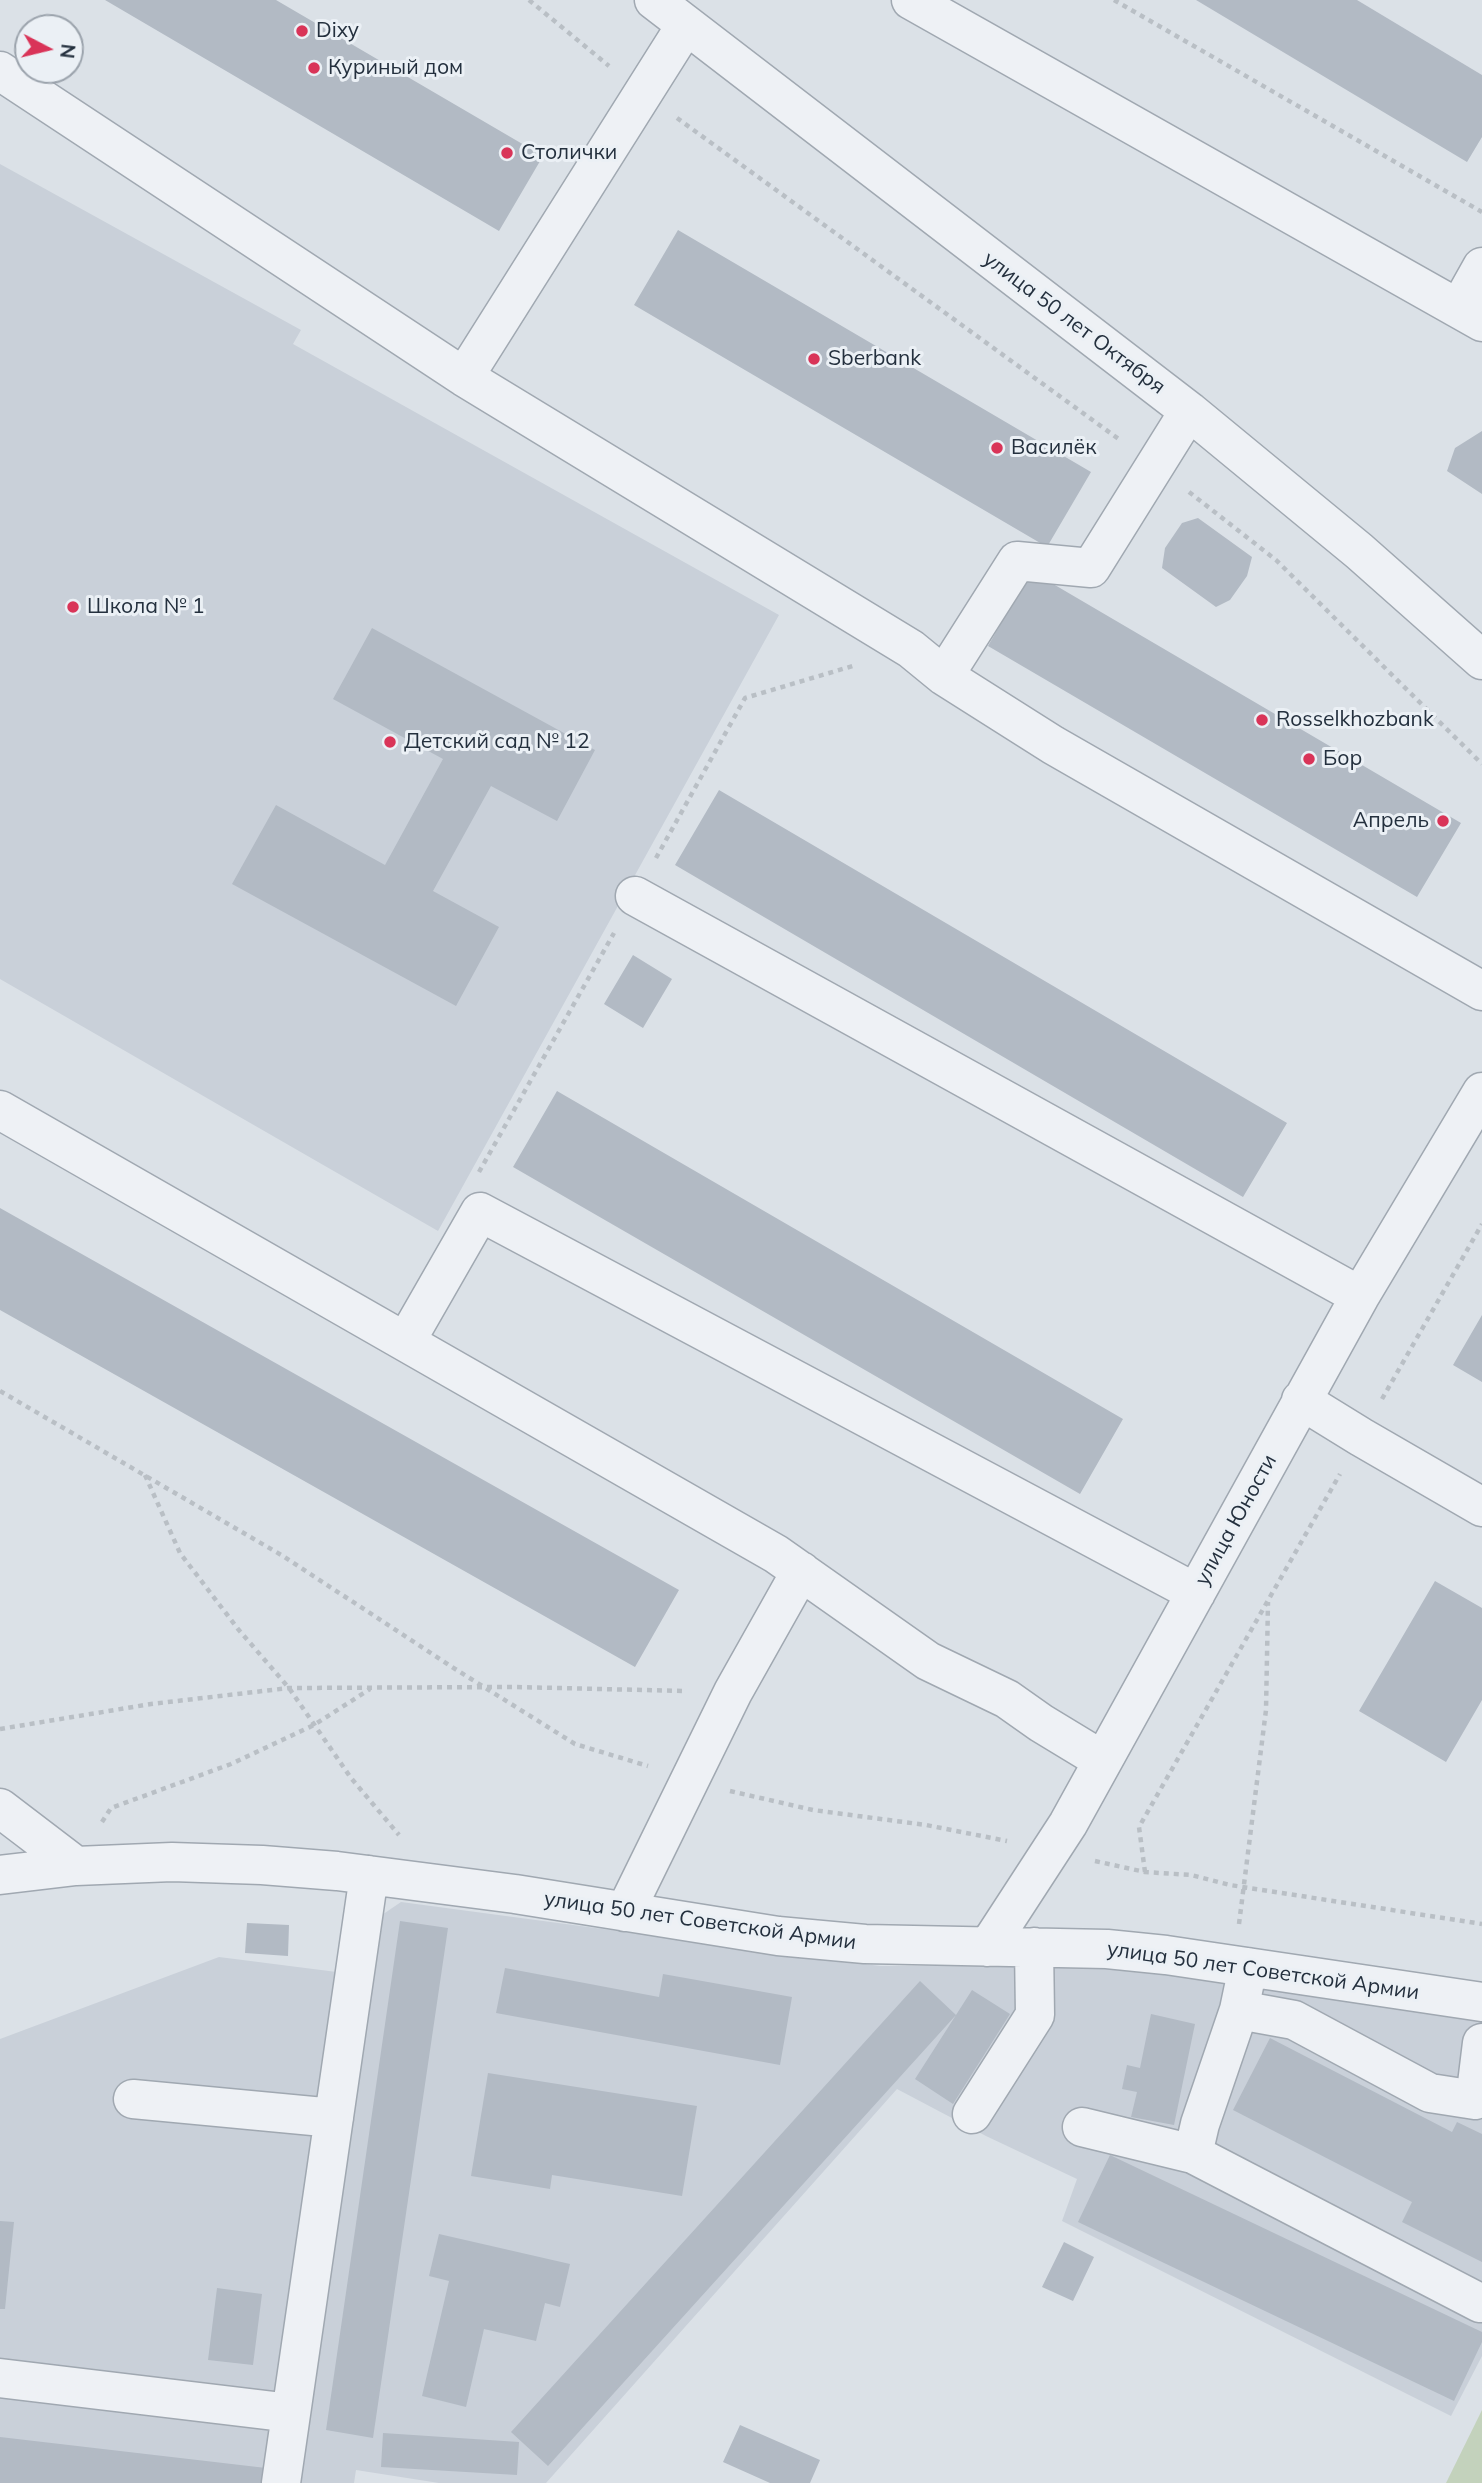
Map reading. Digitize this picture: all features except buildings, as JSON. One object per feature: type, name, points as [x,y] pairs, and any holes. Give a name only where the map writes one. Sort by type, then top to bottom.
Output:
[{"type":"street","name":"улица 50 лет Октября","points":[[654,0],[1189,411],[1359,551],[1482,660]]},
{"type":"street","points":[[916,1],[1471,315],[1482,267]]},
{"type":"street","points":[[464,377],[685,24]]},
{"type":"street","points":[[0,71],[464,377],[911,649],[944,676],[1052,745],[1482,991]]},
{"type":"street","points":[[944,676],[1017,561],[1091,568],[1189,411]]},
{"type":"street","points":[[635,896],[1360,1296]]},
{"type":"street","name":"улица Юности","points":[[988,1947],[1068,1824],[1360,1296],[1478,1107]]},
{"type":"street","points":[[0,1110],[776,1554],[928,1661],[1007,1699],[1102,1760]]},
{"type":"street","points":[[406,1342],[481,1212],[1196,1593]]},
{"type":"street","points":[[1301,1400],[1482,1507]]},
{"type":"street","points":[[625,1912],[733,1692],[801,1571]]},
{"type":"street","points":[[0,1808],[76,1866]]},
{"type":"street","name":"улица 50 лет Советской Армии","points":[[0,1875],[76,1866],[172,1862],[262,1865],[369,1875],[515,1894],[803,1939],[865,1944],[1107,1949],[1482,2002]]},
{"type":"street","points":[[281,2483],[369,1875]]},
{"type":"street","points":[[972,2114],[1035,2015],[1034,1947]]},
{"type":"street","points":[[1193,2154],[1200,2124],[1240,2010],[1234,1965]]},
{"type":"street","points":[[1240,2010],[1294,2020],[1430,2093],[1479,2102],[1482,2043]]},
{"type":"street","points":[[133,2099],[334,2118]]},
{"type":"street","points":[[1082,2127],[1193,2154],[1480,2303]]},
{"type":"street","points":[[0,2378],[291,2413]]},
{"type":"path","points":[[528,0],[642,93],[1155,466],[1276,560],[1482,764]]},
{"type":"path","points":[[1114,0],[1482,212]]},
{"type":"path","points":[[1145,1872],[1139,1827],[1482,1224]]},
{"type":"path","points":[[145,1475],[180,1553],[238,1629],[289,1688],[351,1778],[404,1841],[415,1881]]},
{"type":"path","points":[[1234,1965],[1225,1942],[1238,1933],[1240,1922],[1266,1710],[1268,1601]]},
{"type":"path","points":[[0,1729],[151,1704],[289,1688],[515,1687],[733,1692]]},
{"type":"path","points":[[76,1866],[111,1808],[231,1764],[314,1725],[370,1688]]},
{"type":"shaded area","name":"Детский сад № 12","points":[[0,164],[301,330],[293,344],[779,615],[438,1231],[0,979]]},
{"type":"shaded area","points":[[401,1902],[880,1966],[1127,1965],[1482,2020],[1482,2356],[1451,2416],[1062,2221],[1077,2179],[986,2136],[897,2089],[546,2483],[439,2483],[356,2470],[354,2483],[0,2483],[0,2039],[219,1957],[368,1976],[376,1919]]},
{"type":"green space","points":[[1482,2410],[1482,2483],[1446,2483]]},
{"type":"place","name":"Dixy","points":[[302,31]]},
{"type":"place","name":"Куриный дом","points":[[314,68]]},
{"type":"place","name":"Столички","points":[[507,153]]},
{"type":"place","name":"Sberbank","points":[[814,359]]},
{"type":"place","name":"Василёк","points":[[997,448]]},
{"type":"place","name":"Школа № 1","points":[[73,607]]},
{"type":"place","name":"Rosselkhozbank","points":[[1262,720]]},
{"type":"place","name":"Детский сад № 12","points":[[390,742]]},
{"type":"place","name":"Бор","points":[[1309,759]]},
{"type":"place","name":"Апрель","points":[[1443,821]]}]
